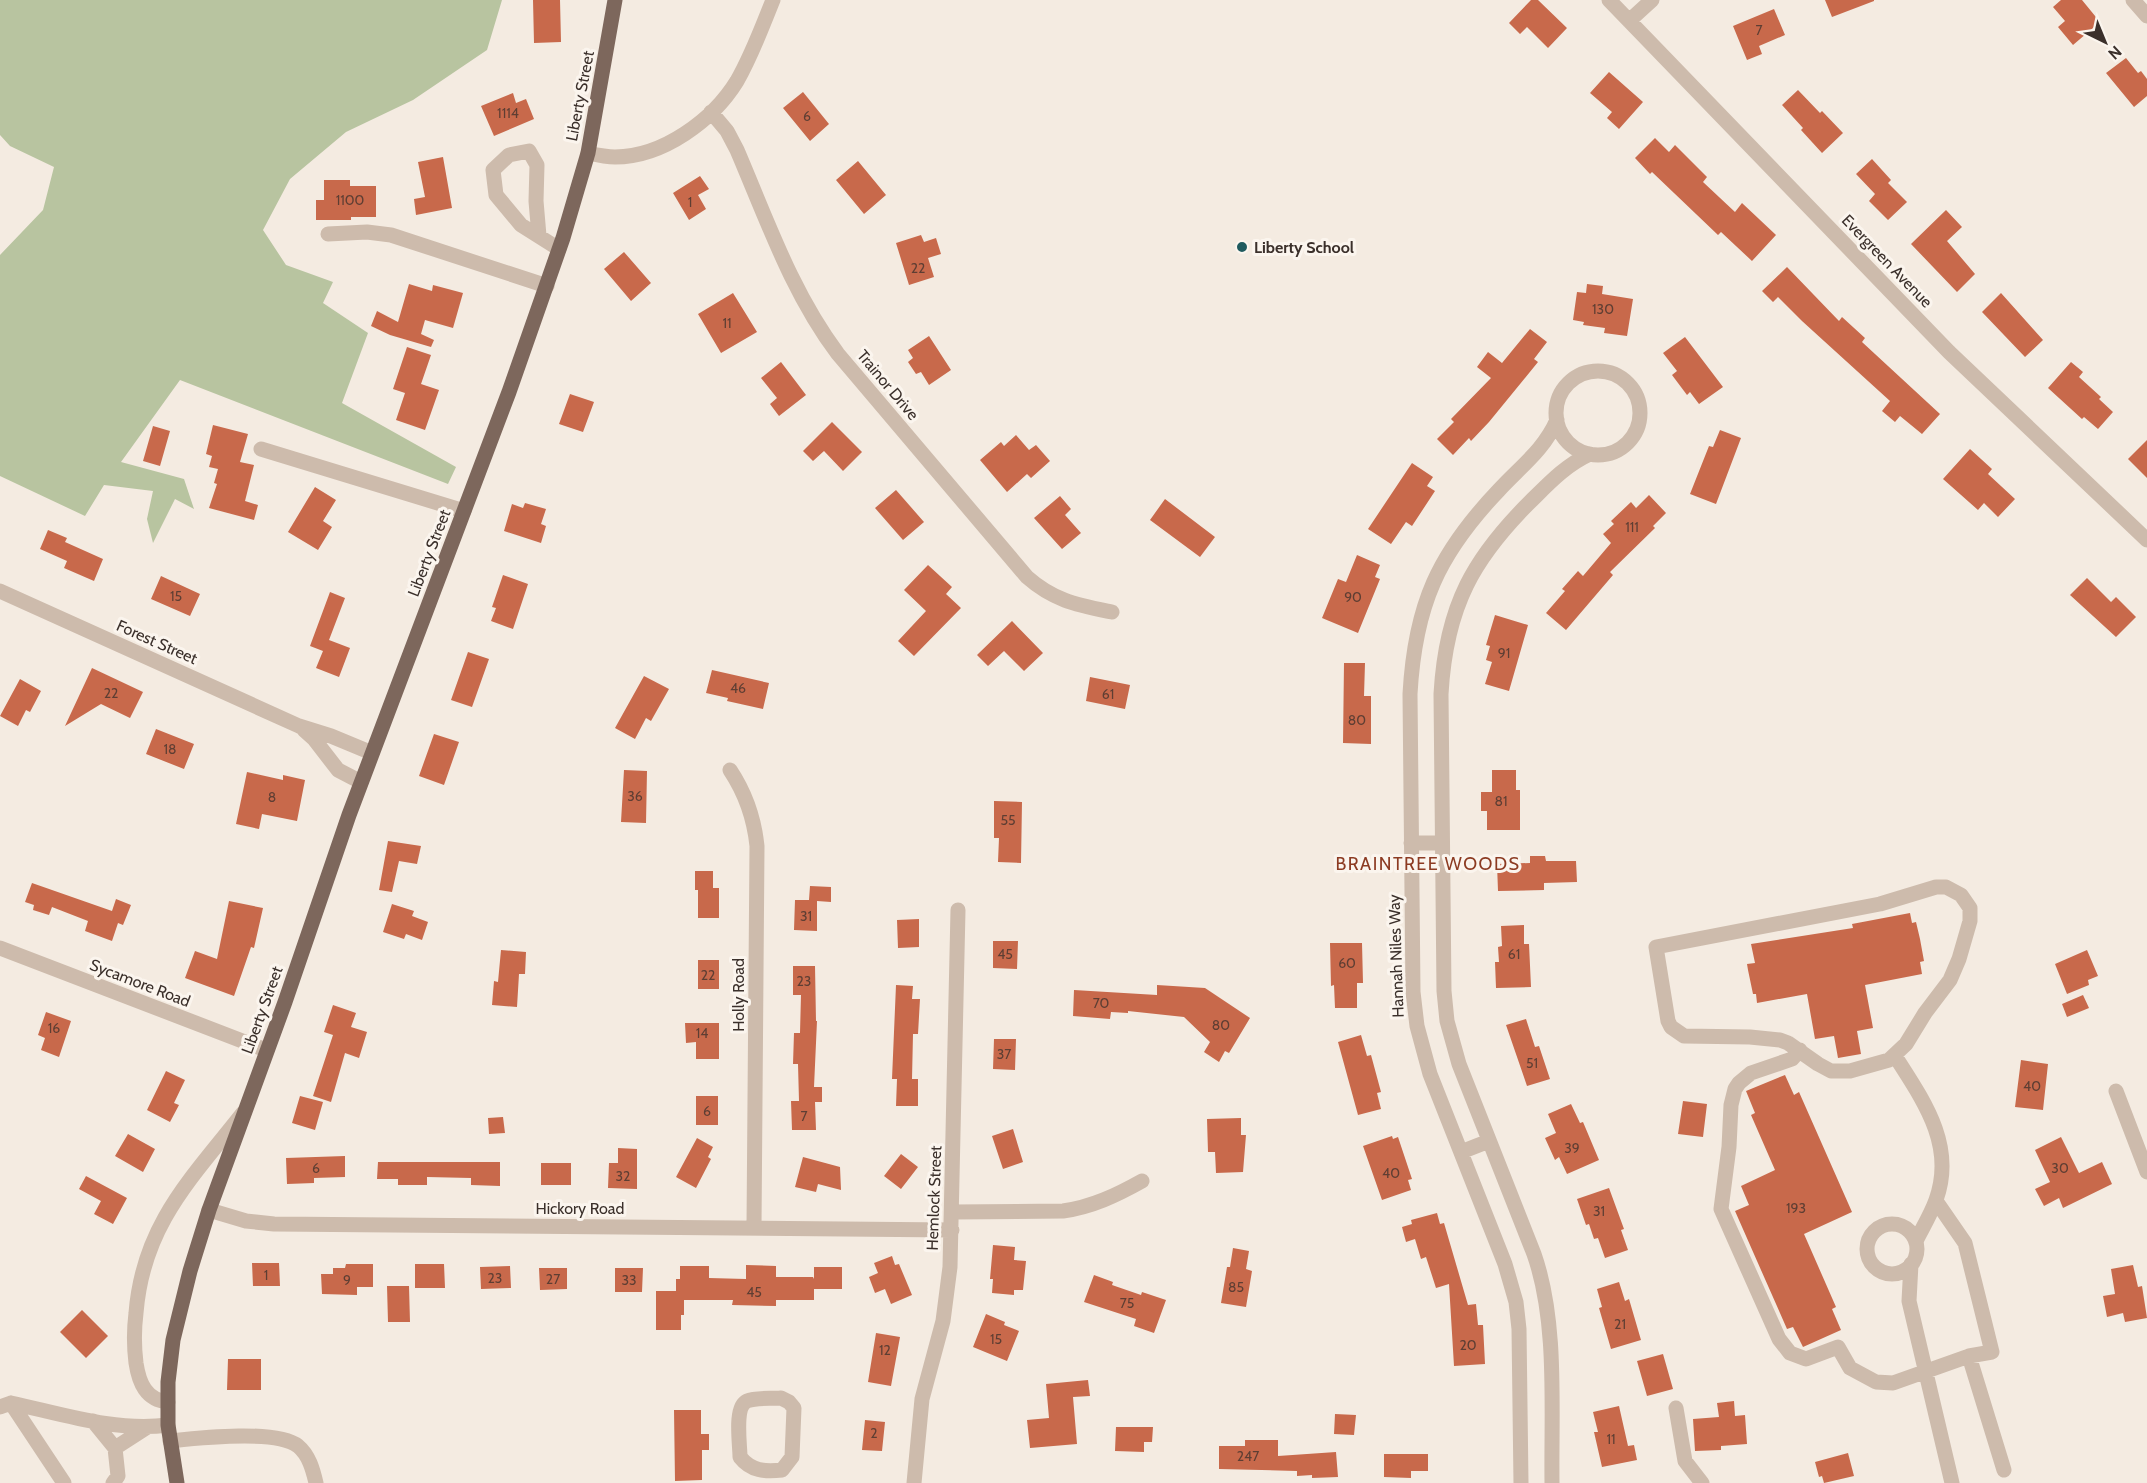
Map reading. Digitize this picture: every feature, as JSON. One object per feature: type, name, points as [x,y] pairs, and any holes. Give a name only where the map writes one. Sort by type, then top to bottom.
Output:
[{"type":"main road","name":"Liberty Street","points":[[177,1483],[169,1433],[170,1361],[190,1271],[209,1210],[361,782],[547,286],[588,153],[615,0]]},
{"type":"street","points":[[588,153],[614,157],[637,154],[681,136],[711,112],[737,80],[773,0]]},
{"type":"street","name":"Evergreen Avenue","points":[[1609,0],[1949,352],[2147,540]]},
{"type":"street","points":[[1629,21],[1652,0]]},
{"type":"street","points":[[2133,0],[2147,16]]},
{"type":"street","name":"Trainor Drive","points":[[711,112],[727,131],[737,150],[794,283],[814,320],[838,354],[1027,577],[1037,586],[1061,600],[1112,612]]},
{"type":"street","points":[[539,236],[536,201],[537,165],[529,151],[509,155],[493,170],[496,195],[521,225],[559,249]]},
{"type":"street","points":[[328,234],[380,232],[547,286]]},
{"type":"street","name":"Hannah Niles Way","points":[[1521,1483],[1520,1342],[1516,1302],[1506,1264],[1433,1082],[1417,1026],[1413,992],[1411,678],[1415,644],[1428,596],[1440,566],[1464,529],[1539,450],[1552,432],[1557,420],[1556,408],[1560,395],[1568,383],[1580,375],[1594,371],[1609,372],[1628,384],[1636,396],[1640,411],[1634,433],[1619,449],[1606,454],[1590,454],[1561,472],[1508,525],[1480,559],[1462,593],[1449,634],[1442,673],[1444,991],[1447,1020],[1460,1064],[1539,1267],[1546,1297],[1550,1341],[1552,1483]]},
{"type":"street","points":[[1557,420],[1562,435],[1570,445],[1590,454]]},
{"type":"street","points":[[261,449],[464,511]]},
{"type":"street","name":"Forest Street","points":[[0,591],[299,726],[372,753]]},
{"type":"street","name":"Forest Street","points":[[299,726],[314,739],[338,770],[361,782]]},
{"type":"street","name":"Holly Road","points":[[730,770],[739,783],[750,808],[757,846],[754,1227]]},
{"type":"street","points":[[1411,843],[1442,843]]},
{"type":"street","points":[[1936,887],[1954,890],[1966,901],[1971,915],[1959,959],[1944,988],[1906,1044],[1895,1056],[1882,1063],[1840,1072],[1825,1068],[1800,1050],[1772,1038],[1740,1036],[1692,1038],[1676,1032],[1671,1027],[1666,1014],[1656,947],[1880,904],[1936,887]]},
{"type":"street","name":"Hemlock Street","points":[[914,1483],[922,1399],[946,1303],[952,1230],[958,910]]},
{"type":"street","name":"Sycamore Road","points":[[0,948],[266,1050]]},
{"type":"street","points":[[1800,1050],[1792,1059],[1752,1073],[1735,1089],[1731,1105],[1729,1147],[1721,1209],[1779,1340],[1790,1353],[1806,1359],[1838,1347],[1850,1368],[1876,1382],[1893,1383],[1968,1356],[1992,1352],[1965,1243],[1936,1202]]},
{"type":"street","points":[[1895,1056],[1925,1104],[1940,1138],[1943,1170],[1936,1202],[1916,1241]]},
{"type":"street","points":[[2116,1090],[2147,1172]]},
{"type":"street","name":"Liberty Street","points":[[168,1402],[160,1402],[148,1395],[139,1379],[135,1341],[140,1277],[149,1247],[174,1203],[244,1111]]},
{"type":"street","points":[[1461,1152],[1489,1141]]},
{"type":"street","points":[[952,1212],[1076,1209],[1103,1200],[1142,1181]]},
{"type":"street","name":"Hickory Road","points":[[209,1210],[246,1221],[274,1224],[952,1230]]},
{"type":"street","points":[[1911,1264],[1898,1273],[1882,1272],[1870,1262],[1867,1246],[1874,1232],[1889,1224],[1897,1224],[1905,1227],[1916,1241],[1917,1249],[1911,1264],[1909,1301],[1952,1483]]},
{"type":"street","points":[[1968,1356],[2004,1470]]},
{"type":"street","points":[[781,1398],[794,1408],[792,1457],[782,1470],[770,1477],[752,1469],[740,1457],[739,1412],[742,1404],[748,1400],[781,1398]]},
{"type":"street","points":[[6,1405],[169,1433],[278,1439],[296,1444],[305,1452],[316,1483]]},
{"type":"street","points":[[6,1405],[64,1483]]},
{"type":"street","points":[[1676,1408],[1685,1461],[1702,1483]]},
{"type":"street","points":[[93,1420],[116,1448],[118,1476],[113,1483]]},
{"type":"street","points":[[116,1448],[146,1428]]},
{"type":"green space","points":[[0,0],[502,0],[487,50],[413,100],[346,132],[290,179],[263,230],[286,265],[333,282],[323,303],[368,333],[342,403],[456,467],[448,484],[180,380],[121,462],[184,479],[194,509],[175,499],[153,543],[147,519],[153,491],[104,485],[85,516],[0,476],[0,255],[43,210],[54,167],[10,146],[0,135]]},
{"type":"building","points":[[533,0],[560,0],[561,42],[534,43]]},
{"type":"building","points":[[1531,0],[1538,0],[1567,28],[1548,48],[1527,27],[1520,34],[1509,23]]},
{"type":"building","points":[[1825,0],[1874,0],[1874,1],[1832,17]]},
{"type":"building","points":[[2061,0],[2082,0],[2100,22],[2073,45],[2058,27],[2065,21],[2053,7]]},
{"type":"building","points":[[1774,9],[1785,35],[1759,46],[1762,54],[1747,60],[1733,26]]},
{"type":"building","points":[[2126,58],[2138,73],[2141,71],[2147,79],[2147,96],[2134,107],[2106,73]]},
{"type":"building","points":[[1609,72],[1643,102],[1619,129],[1607,118],[1612,112],[1590,93]]},
{"type":"building","points":[[1798,90],[1843,133],[1822,153],[1782,105]]},
{"type":"building","points":[[803,92],[829,124],[810,141],[783,108]]},
{"type":"building","points":[[513,93],[516,103],[526,99],[534,119],[494,136],[481,106]]},
{"type":"building","points":[[1655,138],[1669,152],[1675,145],[1707,177],[1703,182],[1735,212],[1742,203],[1776,235],[1752,261],[1721,232],[1718,235],[1635,158]]},
{"type":"building","points":[[443,157],[452,208],[416,215],[414,199],[425,197],[418,162]]},
{"type":"building","points":[[1872,159],[1891,180],[1888,183],[1907,202],[1888,220],[1869,201],[1875,194],[1856,174]]},
{"type":"building","points":[[858,161],[886,195],[864,214],[836,180]]},
{"type":"building","points":[[700,176],[709,189],[698,195],[706,209],[689,220],[673,193]]},
{"type":"building","points":[[324,180],[350,180],[350,186],[376,186],[376,217],[316,220],[316,200],[324,200]]},
{"type":"building","points":[[1946,210],[1962,227],[1947,241],[1975,274],[1957,292],[1911,244]]},
{"type":"building","points":[[921,235],[924,242],[936,238],[941,254],[928,258],[934,277],[909,285],[896,243]]},
{"type":"building","points":[[624,252],[651,283],[631,301],[604,269]]},
{"type":"building","points":[[1787,267],[1839,321],[1842,317],[1865,338],[1862,342],[1940,414],[1922,434],[1900,416],[1895,422],[1882,411],[1890,401],[1778,297],[1773,302],[1762,291]]},
{"type":"building","points":[[409,284],[432,291],[433,285],[463,293],[453,328],[425,320],[421,334],[434,340],[431,347],[390,335],[371,326],[377,311],[398,322]]},
{"type":"building","points":[[1587,284],[1603,286],[1602,294],[1633,299],[1627,336],[1604,333],[1605,328],[1583,325],[1584,322],[1573,320],[1577,292],[1586,293]]},
{"type":"building","points":[[733,293],[757,332],[721,353],[698,314]]},
{"type":"building","points":[[2001,293],[2043,340],[2025,357],[1982,312]]},
{"type":"building","points":[[1530,329],[1547,342],[1534,359],[1538,362],[1489,422],[1471,441],[1469,438],[1453,455],[1437,439],[1454,422],[1451,419],[1491,378],[1477,367],[1488,352],[1502,363]]},
{"type":"building","points":[[929,336],[951,370],[929,385],[921,372],[916,374],[908,362],[913,358],[908,350]]},
{"type":"building","points":[[1685,337],[1723,387],[1699,404],[1690,392],[1687,395],[1672,375],[1677,371],[1663,353]]},
{"type":"building","points":[[407,347],[431,355],[421,384],[439,390],[425,430],[396,420],[405,393],[393,389]]},
{"type":"building","points":[[781,362],[806,395],[779,416],[770,404],[777,398],[761,378]]},
{"type":"building","points":[[2071,362],[2083,372],[2079,377],[2101,397],[2099,399],[2113,412],[2098,429],[2084,417],[2082,419],[2048,388]]},
{"type":"building","points":[[570,394],[594,402],[583,432],[559,424]]},
{"type":"building","points":[[832,422],[862,452],[843,471],[824,451],[813,461],[803,451]]},
{"type":"building","points":[[213,425],[248,434],[240,462],[254,465],[245,501],[258,505],[254,520],[209,508],[217,484],[214,483],[218,469],[209,467],[212,456],[206,454]]},
{"type":"building","points":[[153,426],[170,431],[160,466],[143,461]]},
{"type":"building","points":[[1720,430],[1741,438],[1716,504],[1690,494],[1709,446],[1713,447]]},
{"type":"building","points":[[1016,435],[1029,450],[1036,445],[1050,461],[1031,478],[1027,474],[1007,492],[980,460],[1001,442],[1004,446]]},
{"type":"building","points":[[2147,440],[2147,478],[2128,459]]},
{"type":"building","points":[[1970,449],[1992,469],[1988,474],[2015,499],[1998,517],[1984,503],[1978,510],[1943,479]]},
{"type":"building","points":[[1412,463],[1433,477],[1427,486],[1435,491],[1412,526],[1406,522],[1391,544],[1368,529]]},
{"type":"building","points":[[315,487],[336,500],[323,521],[332,527],[318,550],[288,532]]},
{"type":"building","points":[[896,490],[924,522],[903,540],[875,508]]},
{"type":"building","points":[[1649,495],[1666,513],[1653,526],[1655,528],[1610,572],[1613,575],[1566,630],[1546,613],[1565,591],[1562,589],[1578,571],[1583,576],[1611,543],[1603,534],[1614,524],[1611,521],[1631,502],[1636,508]]},
{"type":"building","points":[[1060,496],[1071,509],[1065,515],[1081,533],[1062,549],[1034,518]]},
{"type":"building","points":[[1165,499],[1215,537],[1200,557],[1150,520]]},
{"type":"building","points":[[525,503],[546,509],[541,524],[546,526],[541,543],[504,531],[512,504],[523,508]]},
{"type":"building","points":[[48,530],[67,538],[65,542],[103,559],[94,581],[64,568],[67,561],[40,549]]},
{"type":"building","points":[[1357,555],[1380,565],[1375,577],[1380,579],[1358,633],[1322,618],[1338,579],[1346,582]]},
{"type":"building","points":[[928,565],[952,587],[946,594],[961,608],[914,656],[898,641],[926,611],[904,590]]},
{"type":"building","points":[[503,575],[528,584],[513,629],[491,621],[496,608],[492,607]]},
{"type":"building","points":[[161,576],[200,594],[190,616],[151,599]]},
{"type":"building","points":[[2087,578],[2111,602],[2116,597],[2136,617],[2116,637],[2070,595]]},
{"type":"building","points":[[330,592],[345,598],[329,640],[350,648],[339,677],[316,668],[323,651],[310,646]]},
{"type":"building","points":[[1495,615],[1528,625],[1509,691],[1485,684],[1492,662],[1486,660],[1490,646],[1486,645]]},
{"type":"building","points":[[1012,621],[1043,653],[1024,671],[1004,651],[988,666],[977,655]]},
{"type":"building","points":[[468,652],[489,659],[472,707],[451,700]]},
{"type":"building","points":[[1344,663],[1365,663],[1364,696],[1371,696],[1371,744],[1343,743]]},
{"type":"building","points":[[92,668],[143,692],[130,718],[101,704],[65,726]]},
{"type":"building","points":[[712,670],[769,683],[763,709],[727,701],[728,698],[706,693]]},
{"type":"building","points":[[644,676],[669,689],[651,721],[646,718],[635,739],[615,728]]},
{"type":"building","points":[[1090,677],[1130,685],[1125,709],[1086,701]]},
{"type":"building","points":[[20,679],[41,691],[30,712],[26,710],[18,726],[0,716]]},
{"type":"building","points":[[156,729],[194,744],[184,769],[146,754]]},
{"type":"building","points":[[434,734],[459,742],[444,785],[419,776]]},
{"type":"building","points":[[624,770],[647,771],[646,823],[621,822]]},
{"type":"building","points":[[1492,770],[1516,770],[1516,790],[1520,790],[1520,830],[1487,830],[1487,811],[1481,811],[1481,792],[1492,792]]},
{"type":"building","points":[[247,772],[283,780],[283,775],[305,780],[297,821],[262,814],[259,829],[236,824]]},
{"type":"building","points":[[994,801],[1022,802],[1021,863],[998,862],[999,838],[994,838]]},
{"type":"building","points":[[388,841],[421,846],[417,864],[399,861],[392,892],[379,890]]},
{"type":"building","points":[[1530,856],[1545,856],[1546,861],[1576,861],[1577,882],[1544,883],[1544,890],[1498,891],[1497,864],[1530,863]]},
{"type":"building","points":[[695,871],[713,871],[713,888],[719,888],[719,918],[698,918]]},
{"type":"building","points":[[32,883],[112,911],[116,899],[131,905],[123,925],[118,923],[112,941],[85,931],[88,921],[52,907],[49,915],[33,910],[34,905],[25,902]]},
{"type":"building","points":[[810,886],[831,887],[831,902],[817,901],[817,931],[794,930],[795,900],[809,900]]},
{"type":"building","points":[[229,901],[263,908],[254,948],[251,947],[234,996],[185,978],[195,951],[217,959]]},
{"type":"building","points":[[392,904],[414,911],[412,916],[428,922],[422,940],[406,934],[404,939],[383,932]]},
{"type":"building","points":[[1910,913],[1912,923],[1916,922],[1920,939],[1924,961],[1920,962],[1922,974],[1865,985],[1873,1028],[1857,1031],[1861,1054],[1838,1058],[1834,1036],[1815,1039],[1807,994],[1757,1003],[1747,964],[1755,963],[1751,944],[1853,928],[1852,924]]},
{"type":"building","points":[[919,919],[919,947],[898,948],[897,920]]},
{"type":"building","points":[[1524,925],[1524,944],[1529,944],[1531,987],[1496,988],[1495,962],[1499,962],[1498,947],[1502,946],[1501,926]]},
{"type":"building","points":[[993,941],[1018,941],[1017,969],[993,968]]},
{"type":"building","points":[[1330,943],[1362,943],[1363,983],[1357,983],[1357,1008],[1335,1008],[1334,985],[1331,986]]},
{"type":"building","points":[[501,950],[526,952],[525,974],[519,974],[517,1007],[492,1005],[494,981],[498,982]]},
{"type":"building","points":[[2087,950],[2098,976],[2088,980],[2089,985],[2067,994],[2055,964]]},
{"type":"building","points":[[698,960],[719,960],[719,989],[698,989]]},
{"type":"building","points":[[793,966],[815,966],[817,1021],[814,1087],[822,1087],[822,1102],[815,1102],[816,1130],[792,1130],[791,1101],[799,1101],[798,1064],[793,1064],[794,1033],[800,1033],[801,995],[793,995]]},
{"type":"building","points":[[896,985],[913,986],[912,999],[920,999],[918,1034],[913,1034],[912,1079],[918,1079],[918,1106],[896,1106],[897,1079],[892,1079]]},
{"type":"building","points":[[1157,985],[1205,988],[1250,1018],[1229,1053],[1225,1051],[1219,1062],[1204,1052],[1210,1042],[1184,1017],[1128,1011],[1128,1013],[1111,1012],[1110,1019],[1073,1016],[1074,990],[1157,995]]},
{"type":"building","points":[[2083,995],[2089,1008],[2067,1017],[2062,1004]]},
{"type":"building","points":[[333,1005],[356,1013],[351,1027],[367,1032],[359,1058],[345,1053],[331,1102],[313,1096],[333,1035],[324,1032]]},
{"type":"building","points":[[46,1012],[71,1021],[59,1057],[41,1050],[45,1038],[38,1035]]},
{"type":"building","points":[[1526,1019],[1535,1047],[1539,1046],[1550,1079],[1527,1086],[1506,1025]]},
{"type":"building","points":[[685,1023],[719,1023],[719,1059],[696,1059],[696,1042],[686,1043]]},
{"type":"building","points":[[1361,1035],[1367,1056],[1371,1055],[1381,1092],[1377,1093],[1381,1109],[1358,1115],[1338,1042]]},
{"type":"building","points":[[994,1039],[1016,1039],[1015,1070],[993,1069]]},
{"type":"building","points":[[2021,1060],[2048,1064],[2043,1110],[2015,1107]]},
{"type":"building","points":[[166,1071],[185,1080],[174,1103],[179,1105],[170,1122],[147,1110]]},
{"type":"building","points":[[1785,1075],[1794,1095],[1799,1092],[1852,1212],[1804,1234],[1836,1307],[1832,1309],[1841,1330],[1803,1347],[1793,1327],[1787,1329],[1735,1211],[1749,1205],[1741,1186],[1775,1170],[1751,1115],[1755,1113],[1746,1091]]},
{"type":"building","points":[[300,1096],[323,1102],[315,1130],[292,1123]]},
{"type":"building","points":[[696,1096],[718,1096],[718,1125],[696,1125]]},
{"type":"building","points":[[1683,1101],[1707,1104],[1703,1137],[1678,1134]]},
{"type":"building","points":[[1571,1104],[1580,1123],[1583,1122],[1599,1160],[1567,1174],[1559,1157],[1555,1160],[1545,1138],[1556,1133],[1548,1114]]},
{"type":"building","points":[[503,1117],[505,1133],[489,1134],[488,1118]]},
{"type":"building","points":[[1241,1118],[1241,1135],[1246,1135],[1243,1172],[1216,1173],[1215,1152],[1208,1152],[1207,1119]]},
{"type":"building","points":[[1013,1129],[1023,1162],[1003,1169],[992,1136]]},
{"type":"building","points":[[128,1134],[155,1149],[143,1172],[115,1156]]},
{"type":"building","points":[[1392,1136],[1393,1139],[1398,1137],[1412,1179],[1408,1180],[1411,1190],[1382,1200],[1363,1146]]},
{"type":"building","points":[[2061,1137],[2079,1173],[2102,1162],[2112,1184],[2063,1208],[2059,1198],[2044,1206],[2035,1189],[2050,1182],[2035,1150]]},
{"type":"building","points":[[697,1138],[713,1147],[708,1157],[711,1159],[696,1188],[676,1177]]},
{"type":"building","points":[[618,1148],[637,1149],[637,1189],[608,1188],[609,1163],[618,1163]]},
{"type":"building","points":[[901,1154],[918,1167],[901,1189],[884,1176]]},
{"type":"building","points":[[345,1156],[345,1177],[314,1178],[314,1183],[287,1184],[286,1158]]},
{"type":"building","points":[[803,1157],[840,1167],[841,1190],[818,1184],[816,1192],[795,1187]]},
{"type":"building","points":[[378,1162],[500,1162],[500,1186],[471,1185],[471,1178],[427,1177],[427,1185],[398,1185],[398,1179],[377,1179]]},
{"type":"building","points":[[541,1163],[571,1163],[571,1185],[541,1185]]},
{"type":"building","points":[[86,1176],[127,1198],[113,1224],[94,1214],[101,1201],[79,1189]]},
{"type":"building","points":[[1609,1188],[1624,1229],[1621,1230],[1628,1250],[1605,1258],[1598,1238],[1594,1239],[1589,1224],[1586,1225],[1577,1199]]},
{"type":"building","points":[[1437,1213],[1440,1224],[1444,1223],[1468,1305],[1476,1304],[1478,1325],[1483,1325],[1485,1364],[1454,1366],[1449,1284],[1436,1288],[1426,1257],[1421,1259],[1415,1239],[1406,1242],[1402,1227],[1412,1224],[1411,1220]]},
{"type":"building","points":[[993,1245],[1015,1247],[1014,1260],[1026,1261],[1023,1290],[1014,1290],[1014,1295],[992,1293],[993,1279],[990,1279]]},
{"type":"building","points":[[1233,1248],[1249,1251],[1246,1269],[1252,1271],[1246,1307],[1221,1303],[1227,1267],[1230,1267]]},
{"type":"building","points":[[892,1256],[895,1265],[899,1264],[912,1295],[891,1304],[885,1289],[875,1293],[869,1277],[878,1273],[874,1263]]},
{"type":"building","points":[[252,1263],[279,1263],[280,1286],[253,1286]]},
{"type":"building","points":[[346,1264],[373,1264],[373,1287],[357,1287],[357,1295],[322,1294],[321,1274],[333,1274],[333,1268],[345,1268]]},
{"type":"building","points":[[415,1264],[444,1264],[445,1288],[415,1288]]},
{"type":"building","points":[[746,1265],[776,1266],[776,1277],[813,1277],[814,1279],[814,1267],[842,1267],[842,1289],[814,1289],[814,1300],[776,1300],[776,1306],[732,1305],[733,1300],[684,1300],[681,1330],[656,1330],[656,1291],[676,1291],[676,1279],[680,1279],[680,1266],[709,1266],[709,1278],[746,1279]]},
{"type":"building","points":[[2133,1265],[2138,1287],[2142,1286],[2147,1318],[2125,1322],[2123,1313],[2107,1317],[2103,1296],[2115,1294],[2111,1269]]},
{"type":"building","points":[[510,1266],[511,1288],[481,1289],[480,1267]]},
{"type":"building","points":[[539,1268],[567,1268],[567,1289],[540,1290]]},
{"type":"building","points":[[615,1268],[643,1268],[642,1292],[615,1292]]},
{"type":"building","points":[[1094,1275],[1113,1282],[1112,1285],[1141,1295],[1142,1292],[1166,1300],[1154,1333],[1134,1326],[1136,1319],[1084,1302]]},
{"type":"building","points":[[1619,1282],[1625,1301],[1629,1299],[1641,1340],[1611,1349],[1599,1308],[1602,1307],[1597,1289]]},
{"type":"building","points":[[387,1286],[409,1286],[410,1322],[388,1322]]},
{"type":"building","points":[[82,1310],[108,1336],[86,1358],[60,1332]]},
{"type":"building","points":[[986,1314],[1019,1331],[1007,1361],[973,1347]]},
{"type":"building","points":[[876,1333],[900,1337],[891,1386],[868,1382]]},
{"type":"building","points":[[1663,1354],[1673,1389],[1647,1396],[1637,1361]]},
{"type":"building","points":[[228,1359],[261,1359],[261,1390],[227,1390]]},
{"type":"building","points":[[1088,1380],[1090,1396],[1073,1397],[1077,1444],[1030,1448],[1027,1420],[1049,1418],[1046,1384]]},
{"type":"building","points":[[1734,1401],[1735,1416],[1745,1415],[1747,1444],[1721,1446],[1721,1450],[1695,1451],[1693,1419],[1719,1417],[1717,1403]]},
{"type":"building","points":[[1619,1406],[1628,1446],[1634,1445],[1637,1460],[1602,1467],[1594,1432],[1598,1432],[1593,1412]]},
{"type":"building","points":[[674,1410],[701,1410],[701,1434],[709,1434],[709,1450],[702,1450],[702,1480],[675,1481]]},
{"type":"building","points":[[1335,1414],[1356,1415],[1354,1435],[1334,1434]]},
{"type":"building","points":[[865,1420],[885,1422],[882,1451],[862,1450]]},
{"type":"building","points":[[1116,1427],[1153,1427],[1152,1442],[1144,1442],[1144,1452],[1115,1451]]},
{"type":"building","points":[[1245,1440],[1278,1440],[1278,1456],[1336,1452],[1338,1477],[1297,1476],[1297,1471],[1219,1469],[1219,1446],[1245,1446]]},
{"type":"building","points":[[1848,1453],[1854,1476],[1824,1483],[1822,1476],[1819,1477],[1815,1462]]},
{"type":"building","points":[[1384,1454],[1428,1454],[1428,1471],[1411,1471],[1411,1478],[1384,1477]]},
{"type":"place","name":"Liberty School","points":[[1242,247]]},
{"type":"district","name":"BRAINTREE WOODS","points":[[1428,864]]}]
